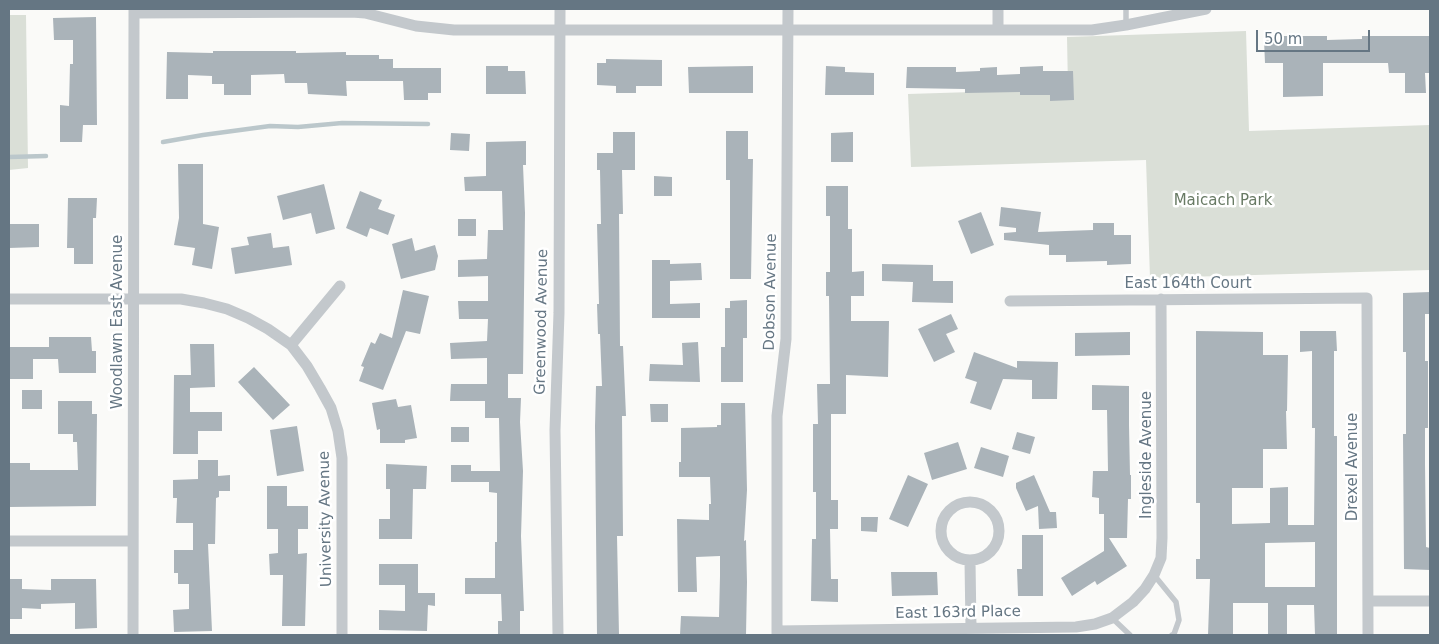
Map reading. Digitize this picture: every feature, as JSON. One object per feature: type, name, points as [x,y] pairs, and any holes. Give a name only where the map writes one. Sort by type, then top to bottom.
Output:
[{"type":"street","name":"Greenwood Avenue","points":[[558,635],[555,430],[559,265],[560,9]]},
{"type":"street","name":"Dobson Avenue","points":[[777,633],[777,416],[786,339],[788,9]]},
{"type":"street","points":[[998,9],[998,30]]},
{"type":"street","points":[[134,11],[352,12],[365,13],[435,29],[1092,30],[1206,9]]},
{"type":"street","name":"Woodlawn East Avenue","points":[[133,635],[134,11]]},
{"type":"street","points":[[291,345],[340,286]]},
{"type":"street","name":"East 164th Court","points":[[1010,301],[1367,298]]},
{"type":"street","name":"Drexel Avenue","points":[[1367,298],[1368,635]]},
{"type":"street","name":"University Avenue","points":[[9,299],[181,299],[226,309],[255,321],[291,345],[307,366],[331,408],[338,431],[342,458],[342,635]]},
{"type":"street","name":"Ingleside Avenue","points":[[1133,602],[1154,575],[1161,558],[1161,299]]},
{"type":"street","points":[[978,502],[986,506],[998,521],[998,540],[994,548],[987,555],[970,561],[960,559],[951,554],[944,546],[940,537],[940,527],[950,509],[958,504],[978,502]]},
{"type":"street","points":[[9,542],[133,541]]},
{"type":"street","points":[[970,561],[971,628]]},
{"type":"street","points":[[1368,601],[1430,601]]},
{"type":"street","name":"East 163rd Place","points":[[777,633],[1076,627],[1095,624],[1112,618],[1133,602]]},
{"type":"lane","points":[[1126,9],[1126,25]]},
{"type":"lane","points":[[1154,575],[1176,602],[1179,620],[1172,635]]},
{"type":"lane","points":[[1112,618],[1130,635]]},
{"type":"green space","points":[[9,15],[26,15],[28,168],[9,170]]},
{"type":"green space","name":"Maicach Park","points":[[1246,31],[1249,131],[1430,125],[1430,270],[1150,278],[1146,160],[911,167],[908,94],[1068,89],[1067,37]]},
{"type":"building","points":[[96,17],[97,125],[83,125],[82,142],[60,142],[60,105],[69,106],[70,64],[73,64],[73,40],[54,40],[53,18]]},
{"type":"building","points":[[1279,36],[1327,36],[1327,40],[1362,39],[1362,36],[1430,36],[1430,73],[1425,73],[1426,93],[1405,93],[1405,73],[1389,73],[1388,63],[1323,63],[1323,96],[1283,97],[1283,63],[1265,63],[1264,40],[1279,40]]},
{"type":"building","points":[[213,51],[346,52],[346,55],[379,55],[379,59],[393,59],[393,68],[441,68],[441,93],[428,93],[428,100],[404,100],[403,81],[346,81],[347,96],[308,94],[307,83],[285,83],[284,74],[251,75],[251,95],[224,95],[224,84],[212,84],[212,76],[188,75],[188,99],[166,99],[167,52],[213,53]]},
{"type":"building","points":[[606,59],[662,60],[662,86],[636,86],[636,93],[616,93],[616,86],[597,85],[597,63],[606,63]]},
{"type":"building","points":[[486,66],[508,66],[508,71],[525,71],[526,94],[486,94]]},
{"type":"building","points":[[753,66],[753,93],[689,93],[688,67]]},
{"type":"building","points":[[826,66],[845,67],[845,72],[874,73],[874,95],[825,95]]},
{"type":"building","points":[[1043,66],[1043,71],[1073,71],[1074,100],[1050,101],[1050,95],[1020,95],[1020,92],[965,93],[965,89],[906,88],[907,67],[956,67],[956,72],[980,71],[980,68],[997,67],[997,75],[1020,74],[1020,67]]},
{"type":"building","points":[[726,131],[748,131],[748,159],[753,159],[751,279],[730,279],[730,180],[726,180]]},
{"type":"building","points":[[613,132],[635,132],[635,170],[622,170],[623,214],[619,214],[620,346],[623,346],[626,416],[622,416],[623,536],[617,536],[619,635],[597,635],[595,426],[596,386],[602,386],[597,304],[599,304],[597,224],[601,224],[600,170],[597,170],[597,153],[613,153]]},
{"type":"building","points":[[853,132],[853,162],[831,162],[831,133]]},
{"type":"building","points":[[451,133],[470,134],[469,151],[450,150]]},
{"type":"building","points":[[526,141],[526,165],[523,165],[525,213],[523,374],[508,374],[508,398],[521,398],[520,422],[523,471],[521,536],[524,611],[520,611],[520,635],[498,635],[498,621],[502,621],[501,594],[465,594],[465,578],[495,578],[497,493],[489,492],[489,482],[451,482],[451,465],[471,465],[471,471],[500,471],[499,418],[485,418],[485,401],[450,401],[451,384],[487,384],[487,358],[451,359],[450,343],[487,341],[488,319],[459,319],[458,301],[488,301],[488,276],[458,277],[458,260],[487,259],[488,230],[503,230],[502,191],[465,191],[464,177],[486,176],[486,142]]},
{"type":"building","points":[[178,164],[203,164],[203,224],[219,227],[212,269],[192,265],[195,248],[174,245],[179,218]]},
{"type":"building","points":[[654,176],[672,177],[672,196],[654,196]]},
{"type":"building","points":[[324,184],[335,229],[316,234],[311,213],[283,220],[277,196]]},
{"type":"building","points":[[826,186],[848,186],[848,229],[852,229],[852,272],[864,271],[864,296],[851,296],[851,321],[889,321],[888,377],[846,375],[846,414],[831,414],[831,500],[838,500],[838,529],[830,529],[831,579],[838,579],[838,602],[811,601],[812,539],[816,539],[816,492],[813,492],[813,424],[818,424],[817,384],[830,384],[829,296],[826,296],[826,272],[830,272],[830,216],[826,216]]},
{"type":"building","points":[[360,191],[382,200],[378,209],[395,215],[388,235],[370,228],[367,237],[346,228]]},
{"type":"building","points":[[68,198],[97,198],[96,218],[93,218],[93,264],[74,264],[74,248],[67,248]]},
{"type":"building","points":[[1001,207],[1041,212],[1038,232],[1093,230],[1093,223],[1114,223],[1114,235],[1131,235],[1131,264],[1107,265],[1107,261],[1066,262],[1066,255],[1049,255],[1049,245],[1004,240],[1004,233],[1016,232],[1016,228],[999,226]]},
{"type":"building","points":[[981,212],[994,245],[971,254],[958,221]]},
{"type":"building","points":[[458,219],[476,219],[476,236],[458,236]]},
{"type":"building","points":[[9,224],[39,224],[39,247],[9,248]]},
{"type":"building","points":[[271,233],[273,248],[289,246],[292,265],[235,274],[231,248],[249,245],[247,237]]},
{"type":"building","points":[[412,238],[415,251],[435,245],[438,256],[435,270],[401,279],[392,244]]},
{"type":"building","points":[[652,260],[670,260],[670,264],[701,263],[702,280],[670,281],[670,304],[700,303],[700,318],[652,318]]},
{"type":"building","points":[[882,264],[933,265],[933,281],[953,281],[953,303],[912,302],[913,282],[882,281]]},
{"type":"building","points":[[403,290],[429,296],[420,334],[406,331],[383,390],[359,381],[364,367],[361,366],[371,342],[375,344],[380,333],[392,338]]},
{"type":"building","points":[[1430,292],[1430,314],[1425,314],[1425,361],[1428,361],[1428,428],[1425,428],[1425,464],[1426,547],[1430,548],[1430,570],[1404,569],[1403,434],[1406,434],[1406,352],[1403,352],[1403,293]]},
{"type":"building","points":[[747,300],[747,338],[743,338],[743,382],[721,382],[721,347],[725,347],[725,308],[730,308],[730,301]]},
{"type":"building","points":[[951,314],[958,329],[946,334],[955,352],[934,362],[918,329]]},
{"type":"building","points":[[1196,331],[1263,332],[1263,355],[1288,355],[1287,449],[1263,449],[1263,488],[1232,488],[1232,524],[1270,523],[1270,488],[1288,487],[1288,525],[1314,525],[1315,428],[1312,428],[1312,351],[1300,352],[1300,331],[1336,331],[1337,351],[1334,351],[1334,436],[1337,436],[1337,635],[1315,635],[1314,605],[1287,605],[1287,635],[1268,635],[1268,603],[1233,603],[1233,635],[1208,635],[1210,579],[1196,579],[1196,559],[1200,559],[1200,503],[1196,503]],"holes":[[[1315,542],[1315,587],[1265,587],[1265,543]]]},
{"type":"building","points":[[1130,332],[1130,355],[1075,356],[1075,333]]},
{"type":"building","points":[[49,337],[91,337],[92,351],[96,351],[96,373],[59,373],[58,359],[33,359],[33,379],[9,379],[9,347],[49,347]]},
{"type":"building","points":[[698,342],[700,382],[649,381],[650,364],[683,365],[682,343]]},
{"type":"building","points":[[190,344],[214,344],[215,387],[190,388],[190,412],[222,412],[222,431],[198,431],[198,454],[173,454],[174,375],[191,375]]},
{"type":"building","points":[[974,352],[1017,368],[1017,361],[1058,362],[1057,399],[1032,399],[1032,380],[1003,379],[991,410],[970,403],[977,382],[965,378]]},
{"type":"building","points":[[254,367],[290,405],[273,420],[238,382]]},
{"type":"building","points":[[1092,385],[1129,386],[1131,499],[1128,499],[1127,538],[1109,538],[1127,566],[1097,585],[1095,581],[1072,596],[1061,578],[1104,551],[1104,514],[1099,514],[1099,498],[1092,497],[1093,471],[1108,471],[1107,410],[1092,410]]},
{"type":"building","points":[[22,390],[42,390],[42,409],[22,409]]},
{"type":"building","points":[[396,399],[398,407],[411,405],[417,438],[405,440],[405,443],[380,443],[380,429],[377,430],[372,403]]},
{"type":"building","points":[[58,401],[92,401],[92,414],[97,414],[96,506],[9,507],[9,463],[30,463],[30,470],[78,470],[77,442],[73,442],[73,434],[58,434]]},
{"type":"building","points":[[721,403],[745,403],[747,490],[744,541],[746,540],[746,635],[680,635],[681,616],[719,617],[720,556],[696,557],[697,592],[678,592],[677,519],[709,520],[709,504],[711,504],[710,477],[679,477],[681,428],[717,427],[717,425],[721,425]]},
{"type":"building","points":[[650,404],[668,404],[668,422],[651,422]]},
{"type":"building","points":[[297,426],[304,471],[277,476],[270,430]]},
{"type":"building","points":[[451,427],[469,427],[469,442],[451,442]]},
{"type":"building","points":[[1017,432],[1035,437],[1030,454],[1012,449]]},
{"type":"building","points":[[958,442],[967,469],[932,480],[924,453]]},
{"type":"building","points":[[981,447],[1009,456],[1003,477],[974,468]]},
{"type":"building","points":[[198,460],[218,460],[218,476],[230,475],[230,491],[219,491],[219,497],[216,498],[215,544],[208,544],[212,631],[174,632],[173,610],[189,609],[189,584],[178,584],[178,573],[174,573],[174,550],[193,550],[193,523],[176,523],[177,498],[173,498],[173,480],[198,479]]},
{"type":"building","points":[[386,464],[427,466],[426,489],[413,489],[412,539],[379,539],[379,519],[390,519],[390,489],[386,489]]},
{"type":"building","points":[[908,475],[928,484],[908,527],[889,519]]},
{"type":"building","points":[[1034,475],[1050,512],[1056,512],[1057,528],[1039,529],[1038,506],[1026,511],[1016,488],[1016,483]]},
{"type":"building","points":[[267,486],[287,486],[287,506],[308,506],[308,529],[298,529],[298,554],[307,553],[305,626],[282,626],[283,575],[270,575],[269,554],[278,553],[278,529],[267,529]]},
{"type":"building","points":[[861,517],[878,517],[877,532],[861,531]]},
{"type":"building","points":[[1022,535],[1043,535],[1043,596],[1018,596],[1017,569],[1022,569]]},
{"type":"building","points":[[379,564],[418,564],[418,593],[435,593],[435,606],[428,605],[427,631],[379,630],[379,610],[405,611],[405,585],[379,585]]},
{"type":"building","points":[[891,572],[937,572],[938,595],[892,596]]},
{"type":"building","points":[[9,579],[22,579],[22,589],[51,590],[51,579],[96,579],[97,628],[75,629],[75,603],[41,604],[41,609],[22,608],[22,619],[9,619]]},
{"type":"waterway","points":[[163,142],[270,126],[298,127],[342,123],[428,124]]},
{"type":"waterway","points":[[9,157],[46,156]]}]
